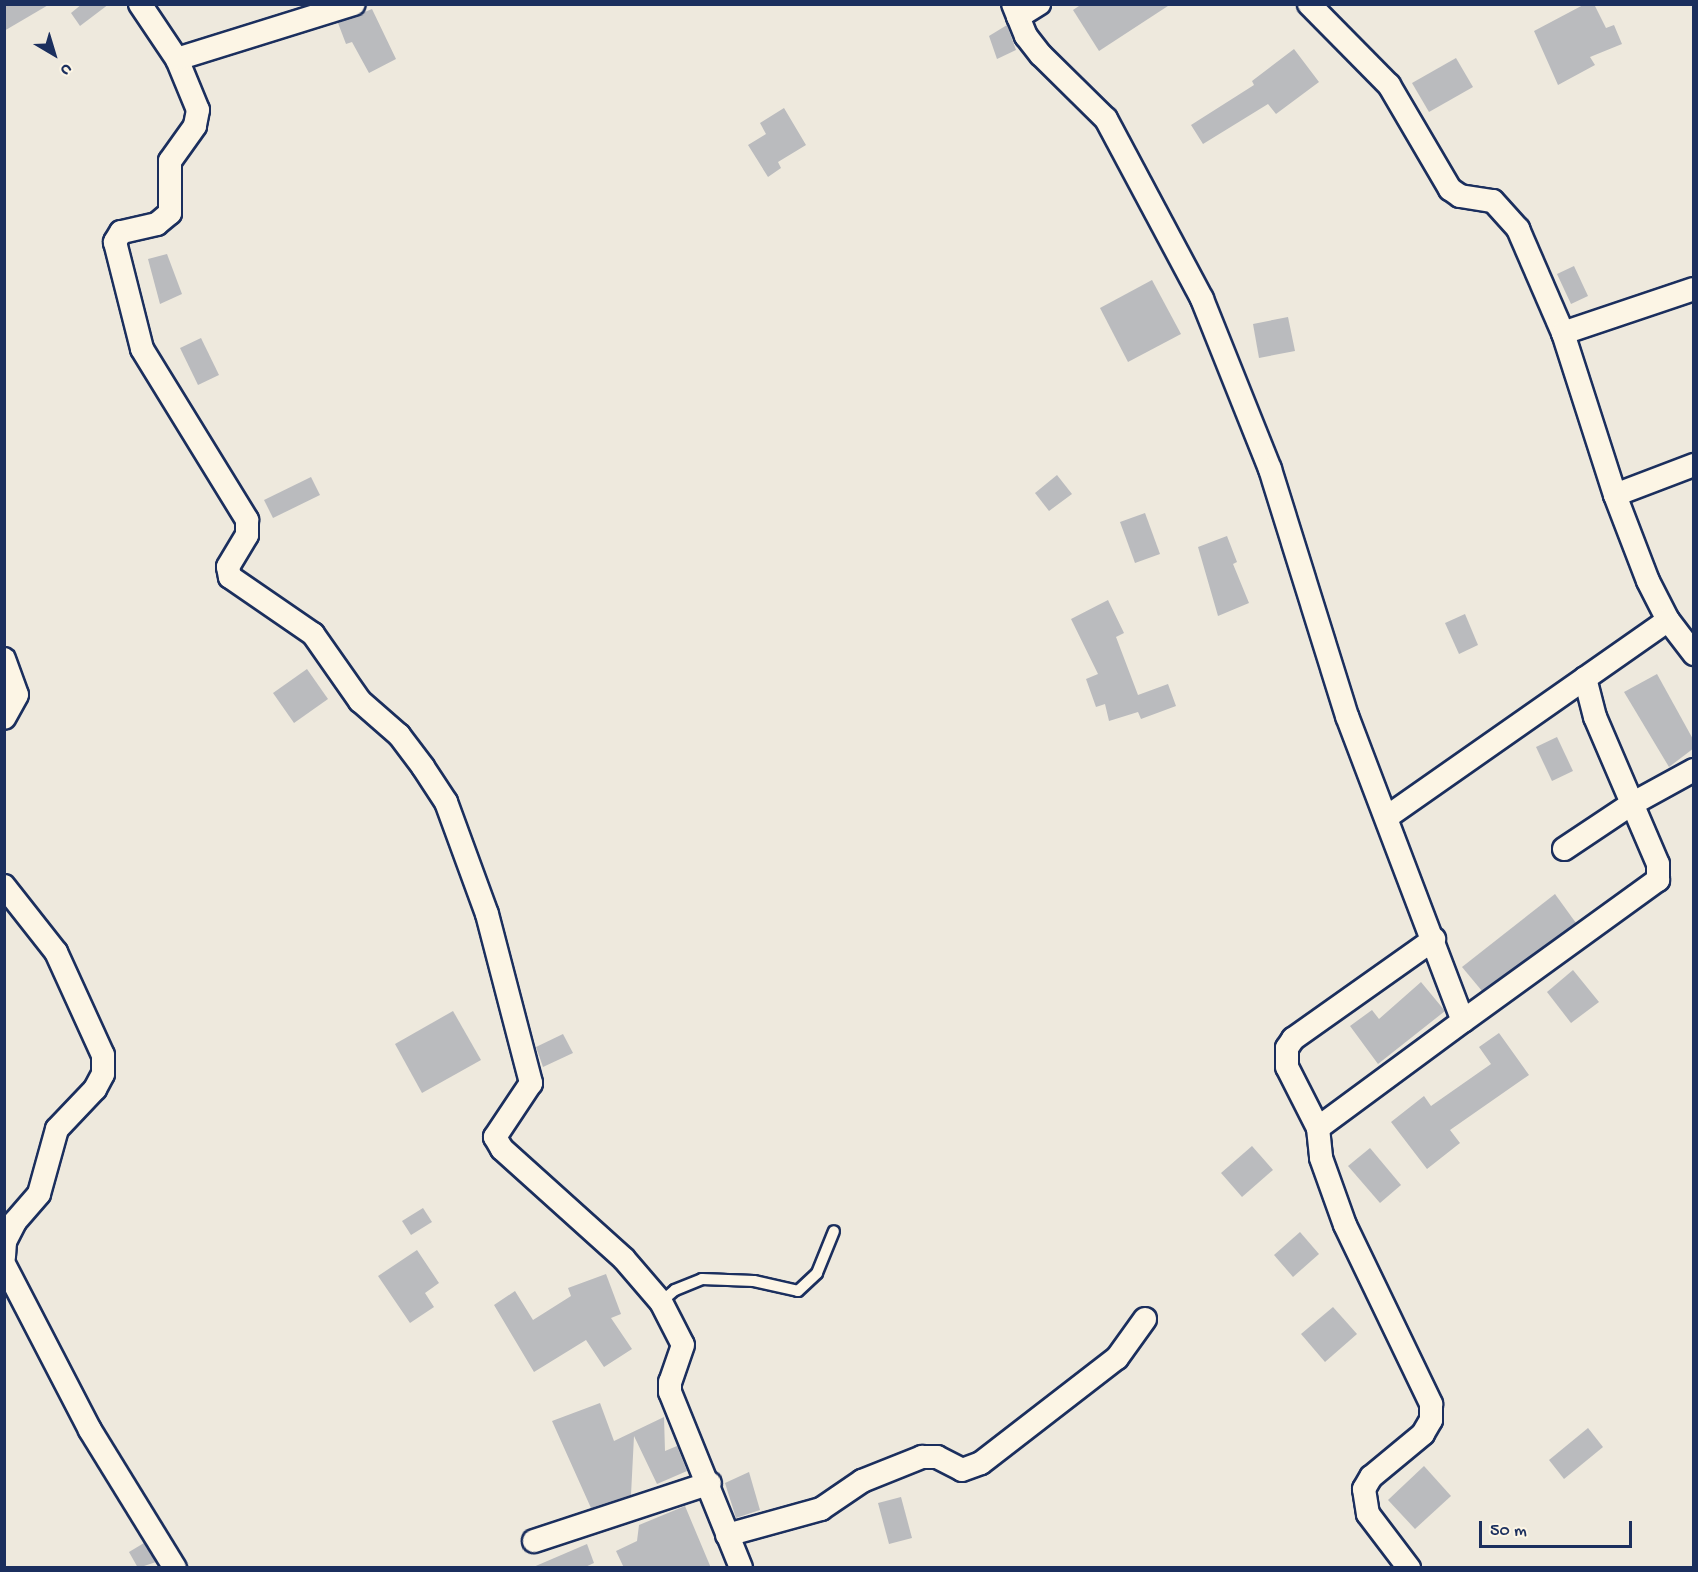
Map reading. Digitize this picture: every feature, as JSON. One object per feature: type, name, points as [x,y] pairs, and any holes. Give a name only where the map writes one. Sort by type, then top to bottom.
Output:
[{"type":"street","points":[[140,4],[177,59],[198,110],[195,126],[170,162],[170,213],[157,224],[121,232],[115,242],[141,349],[247,520],[247,535],[228,567],[230,577],[313,634],[360,701],[399,735],[423,766],[462,838],[487,914],[531,1083],[525,1096],[496,1129],[497,1143],[583,1218],[661,1302],[682,1346],[670,1382],[670,1392],[710,1483],[727,1535],[741,1568]]},
{"type":"street","points":[[177,59],[354,4]]},
{"type":"street","points":[[1039,4],[1016,11],[1041,55],[1106,119],[1202,299],[1270,469],[1347,716],[1434,939],[1462,1021]]},
{"type":"street","points":[[1309,4],[1389,85],[1450,189],[1460,196],[1493,201],[1507,212],[1518,229],[1563,333],[1615,495],[1648,581],[1668,620],[1694,654]]},
{"type":"street","points":[[1563,333],[1694,289]]},
{"type":"street","points":[[1615,495],[1694,465]]},
{"type":"street","points":[[1387,817],[1668,620]]},
{"type":"street","points":[[4,659],[17,695],[4,718]]},
{"type":"street","points":[[1318,1128],[1658,880],[1659,864],[1630,804],[1595,717],[1585,678]]},
{"type":"street","points":[[1564,849],[1630,804],[1694,770]]},
{"type":"street","points":[[4,886],[56,952],[103,1055],[103,1074],[95,1089],[57,1129],[39,1194],[15,1222],[5,1242],[4,1257]]},
{"type":"street","points":[[1409,1568],[1368,1514],[1364,1489],[1371,1477],[1424,1434],[1431,1420],[1431,1404],[1345,1225],[1321,1158],[1318,1128],[1287,1067],[1287,1048],[1293,1039],[1434,939]]},
{"type":"street","points":[[4,1264],[90,1430],[175,1568]]},
{"type":"street","points":[[727,1535],[820,1509],[862,1481],[922,1458],[937,1457],[962,1470],[981,1463],[1117,1358],[1145,1319]]},
{"type":"street","points":[[534,1541],[710,1483]]},
{"type":"lane","points":[[661,1302],[675,1290],[702,1279],[754,1281],[798,1290],[817,1273],[834,1231]]},
{"type":"building","points":[[4,4],[50,4],[4,31]]},
{"type":"building","points":[[82,4],[109,4],[80,26],[71,13]]},
{"type":"building","points":[[1082,4],[1171,4],[1099,51],[1073,10]]},
{"type":"building","points":[[1585,4],[1594,4],[1606,28],[1614,25],[1622,44],[1590,57],[1595,65],[1558,85],[1534,31]]},
{"type":"building","points":[[372,9],[396,59],[369,73],[352,42],[346,44],[338,23]]},
{"type":"building","points":[[1007,25],[1016,50],[997,59],[989,36]]},
{"type":"building","points":[[1294,49],[1319,82],[1276,114],[1268,104],[1203,144],[1191,125],[1254,85],[1252,81]]},
{"type":"building","points":[[1456,58],[1473,87],[1429,112],[1412,83]]},
{"type":"building","points":[[784,108],[806,145],[778,162],[781,168],[768,177],[748,145],[766,134],[760,123]]},
{"type":"building","points":[[167,254],[182,294],[160,304],[148,259]]},
{"type":"building","points":[[1574,266],[1588,296],[1571,304],[1557,274]]},
{"type":"building","points":[[1152,280],[1181,334],[1128,362],[1100,308]]},
{"type":"building","points":[[1288,317],[1295,351],[1259,358],[1253,324]]},
{"type":"building","points":[[201,338],[219,375],[198,385],[180,348]]},
{"type":"building","points":[[1057,475],[1072,494],[1049,511],[1035,493]]},
{"type":"building","points":[[311,477],[320,495],[273,518],[264,500]]},
{"type":"building","points":[[1145,513],[1160,554],[1135,563],[1120,522]]},
{"type":"building","points":[[1227,536],[1237,562],[1233,564],[1249,603],[1218,616],[1198,547]]},
{"type":"building","points":[[1108,600],[1124,633],[1116,637],[1138,695],[1168,684],[1176,706],[1141,719],[1138,712],[1109,721],[1105,704],[1096,707],[1086,679],[1098,674],[1071,619]]},
{"type":"building","points":[[1465,614],[1478,645],[1459,654],[1445,623]]},
{"type":"building","points":[[307,669],[328,699],[294,723],[273,693]]},
{"type":"building","points":[[1657,674],[1694,741],[1694,748],[1669,767],[1624,692]]},
{"type":"building","points":[[1557,737],[1573,771],[1552,781],[1536,747]]},
{"type":"building","points":[[1555,894],[1576,923],[1482,991],[1462,967]]},
{"type":"building","points":[[1573,970],[1599,1002],[1571,1023],[1547,992]]},
{"type":"building","points":[[1421,982],[1445,1011],[1378,1064],[1350,1026],[1372,1010],[1379,1019]]},
{"type":"building","points":[[453,1011],[481,1060],[422,1093],[395,1044]]},
{"type":"building","points":[[1499,1033],[1529,1075],[1450,1130],[1460,1143],[1427,1169],[1391,1122],[1424,1096],[1431,1106],[1491,1064],[1479,1047]]},
{"type":"building","points":[[563,1034],[573,1053],[543,1067],[536,1047]]},
{"type":"building","points":[[1252,1146],[1273,1170],[1242,1197],[1221,1173]]},
{"type":"building","points":[[1370,1148],[1401,1185],[1380,1203],[1348,1166]]},
{"type":"building","points":[[423,1208],[432,1222],[411,1235],[402,1221]]},
{"type":"building","points":[[1300,1232],[1319,1254],[1293,1277],[1274,1255]]},
{"type":"building","points":[[417,1250],[439,1283],[425,1293],[434,1307],[410,1323],[378,1276]]},
{"type":"building","points":[[606,1274],[621,1314],[611,1318],[632,1349],[604,1367],[586,1340],[534,1372],[494,1305],[515,1291],[533,1320],[571,1296],[568,1288]]},
{"type":"building","points":[[1333,1307],[1357,1334],[1325,1362],[1301,1334]]},
{"type":"building","points":[[600,1403],[614,1441],[664,1417],[665,1451],[677,1446],[687,1471],[657,1484],[634,1436],[631,1495],[591,1508],[552,1421]]},
{"type":"building","points":[[1588,1428],[1603,1447],[1564,1479],[1549,1460]]},
{"type":"building","points":[[1424,1466],[1451,1496],[1415,1529],[1388,1500]]},
{"type":"building","points":[[749,1472],[760,1510],[736,1518],[725,1483]]},
{"type":"building","points":[[901,1497],[912,1538],[889,1544],[878,1503]]},
{"type":"building","points":[[685,1506],[711,1568],[624,1568],[616,1551],[637,1541],[639,1525]]},
{"type":"building","points":[[144,1543],[156,1562],[138,1568],[129,1552]]},
{"type":"building","points":[[587,1544],[594,1563],[583,1568],[531,1568]]}]
